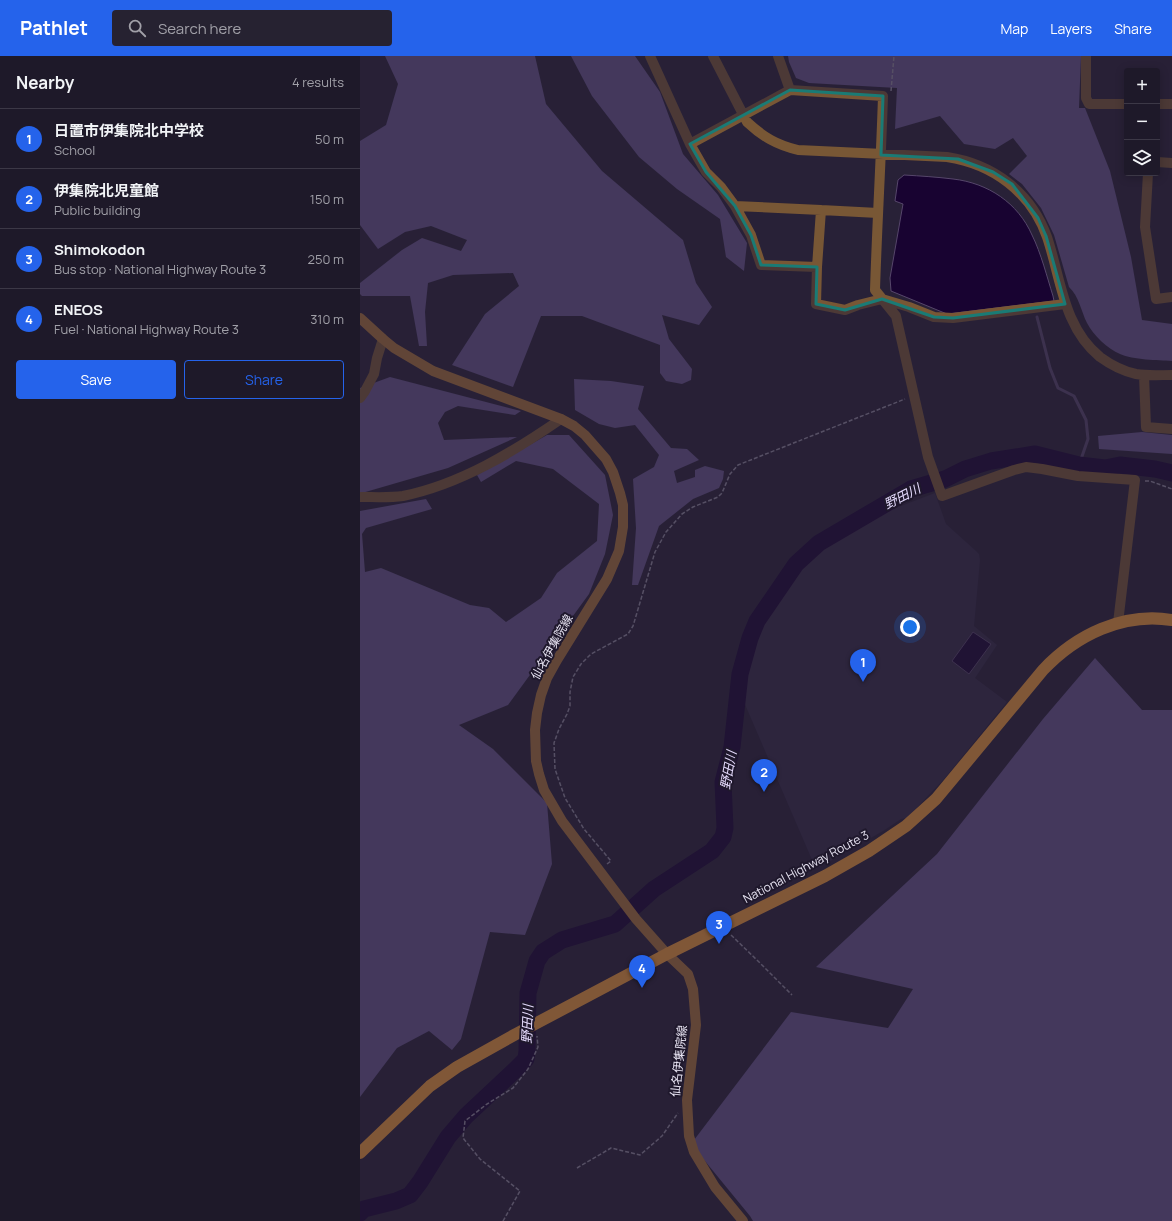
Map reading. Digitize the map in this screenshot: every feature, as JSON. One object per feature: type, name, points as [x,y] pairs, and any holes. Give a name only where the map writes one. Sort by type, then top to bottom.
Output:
[{"type":"highway","name":"National Highway Route 3","points":[[360,1153],[430,1086],[456,1067],[667,954],[847,864],[888,839],[906,826],[936,799],[1043,670],[1052,660],[1078,641],[1104,627],[1118,623],[1140,619],[1172,620]]},
{"type":"main road","name":"仙名伊集院線","points":[[360,318],[383,339],[413,360],[433,371],[561,419],[574,426],[585,435],[606,458],[617,482],[623,505],[623,527],[620,545],[607,579],[557,660],[541,694],[536,713],[536,761],[544,790],[562,821],[636,919],[667,954],[688,974],[692,989],[696,1025],[688,1100],[689,1136],[694,1152],[715,1187],[743,1221]]},
{"type":"street","points":[[650,56],[690,144],[706,172],[721,187],[735,206],[751,235],[761,265],[817,267]]},
{"type":"street","points":[[713,56],[747,122],[769,139],[782,146],[798,150],[947,157],[974,164],[993,172],[1012,184],[1026,199],[1038,218],[1046,236],[1069,316],[1085,342],[1110,364],[1127,371],[1144,375],[1172,375]]},
{"type":"street","points":[[778,56],[790,90]]},
{"type":"street","points":[[1086,56],[1086,98],[1088,104],[1124,104]]},
{"type":"street","points":[[690,144],[790,90],[883,96],[875,290],[896,316],[928,457],[942,496],[1026,467],[1078,476],[1135,479],[1118,623]]},
{"type":"street","points":[[1160,104],[1172,104]]},
{"type":"street","points":[[1160,162],[1172,163]]},
{"type":"street","points":[[1148,176],[1145,227],[1156,299],[1172,297]]},
{"type":"street","points":[[735,206],[878,213]]},
{"type":"street","points":[[821,210],[816,304],[845,310],[882,299],[909,307],[934,317],[953,318],[1066,304]]},
{"type":"street","points":[[360,398],[374,374],[383,339]]},
{"type":"street","points":[[1144,375],[1146,426],[1172,429]]},
{"type":"street","points":[[360,497],[401,496],[438,486],[482,467],[529,440],[561,419]]},
{"type":"path","points":[[891,92],[894,56]]},
{"type":"path","points":[[600,871],[611,861],[584,829],[565,798],[555,769],[554,743],[570,706],[570,692],[573,677],[581,664],[591,654],[628,634],[633,626],[655,552],[666,532],[682,514],[692,507],[718,497],[722,493],[730,474],[738,465],[914,396]]},
{"type":"path","points":[[1135,479],[1150,481],[1172,489]]},
{"type":"path","points":[[722,927],[792,995]]},
{"type":"path","points":[[503,1221],[520,1191],[480,1158],[463,1138],[466,1121],[487,1104],[513,1088],[528,1069],[538,1047],[534,1024]]},
{"type":"path","points":[[577,1168],[612,1148],[640,1155],[662,1136],[688,1100]]},
{"type":"highlighted area","points":[[790,90],[883,96],[881,155],[958,159],[993,172],[1012,184],[1038,218],[1046,236],[1065,304],[953,318],[934,317],[882,299],[845,310],[816,304],[817,267],[761,265],[751,235],[735,206],[706,172],[690,144]]},
{"type":"shaded area","points":[[385,56],[535,56],[546,104],[602,171],[683,240],[696,283],[712,307],[699,325],[662,315],[669,339],[692,369],[691,380],[682,384],[666,381],[660,373],[660,345],[582,316],[541,316],[513,387],[452,365],[485,314],[519,286],[513,273],[453,275],[428,283],[425,312],[427,346],[419,346],[410,296],[362,296],[360,294],[360,283],[402,250],[422,238],[461,251],[467,240],[431,226],[405,232],[378,249],[360,225],[360,141],[386,125],[398,84]]},
{"type":"shaded area","points":[[571,56],[635,56],[660,92],[683,154],[718,195],[747,243],[744,271],[726,257],[720,219],[677,189],[639,157],[592,96]]},
{"type":"shaded area","points":[[788,56],[1081,56],[1079,108],[1085,108],[1110,171],[1131,257],[1142,320],[1172,324],[1172,361],[1138,359],[1115,352],[1097,337],[1090,328],[1078,299],[1069,287],[1054,235],[1041,208],[1022,184],[1009,174],[1027,156],[1013,138],[995,149],[964,144],[940,116],[895,129],[897,88],[809,83],[796,78]]},
{"type":"shaded area","points":[[904,175],[966,181],[990,190],[1010,204],[1019,213],[1035,242],[1044,265],[1054,301],[947,314],[891,291],[890,278],[903,204],[895,201],[898,180]]},
{"type":"shaded area","points":[[390,377],[521,411],[515,415],[458,406],[445,412],[438,423],[444,440],[517,437],[448,468],[362,493],[360,492],[360,388]]},
{"type":"shaded area","points":[[574,379],[611,381],[644,386],[638,409],[671,448],[687,449],[699,460],[674,471],[677,483],[695,477],[695,470],[705,466],[724,471],[723,479],[719,488],[693,499],[659,526],[638,585],[632,585],[636,528],[633,479],[654,467],[659,455],[635,425],[615,428],[599,424],[575,410]]},
{"type":"shaded area","points":[[1142,432],[1172,435],[1172,454],[1099,449],[1098,436]]},
{"type":"shaded area","points":[[547,435],[569,435],[605,475],[613,515],[605,554],[589,594],[508,705],[459,725],[493,749],[547,803],[552,864],[525,935],[490,932],[461,1039],[452,1050],[429,1031],[397,1048],[360,1097],[360,511],[426,499],[432,509],[366,528],[362,534],[365,572],[381,568],[470,605],[489,608],[506,622],[541,598],[557,573],[597,541],[599,504],[553,469],[516,461],[481,482],[477,475]]},
{"type":"shaded area","points":[[935,493],[946,524],[979,554],[980,560],[974,626],[997,645],[975,678],[1007,702],[944,779],[907,818],[901,819],[883,831],[816,869],[744,702],[743,687],[761,630],[770,612],[806,562],[823,547],[888,511]]},
{"type":"shaded area","points":[[973,632],[991,644],[969,674],[952,661]]},
{"type":"shaded area","points":[[1095,658],[1142,710],[1172,710],[1172,1221],[753,1221],[691,1144],[791,1012],[888,1028],[913,989],[816,967],[937,854],[1043,719]]},
{"type":"waterway","points":[[1037,317],[1050,368],[1058,388],[1074,396],[1086,420],[1088,439],[1079,465]]},
{"type":"waterway","name":"野田川","points":[[360,1213],[364,1209],[396,1201],[410,1195],[420,1182],[448,1137],[466,1116],[526,1059],[528,993],[537,961],[543,952],[562,940],[615,924],[654,889],[712,851],[723,837],[725,828],[723,782],[732,747],[740,674],[750,638],[757,621],[796,564],[819,543],[911,489],[945,479],[965,469],[991,461],[1035,454],[1079,465],[1105,468],[1120,465],[1155,469],[1172,473]]},
{"type":"place","name":"日置市伊集院北中学校","points":[[863,682]]},
{"type":"place","name":"伊集院北児童館","points":[[764,792]]},
{"type":"place","name":"Shimokodon","points":[[719,944]]},
{"type":"place","name":"ENEOS","points":[[642,988]]}]
